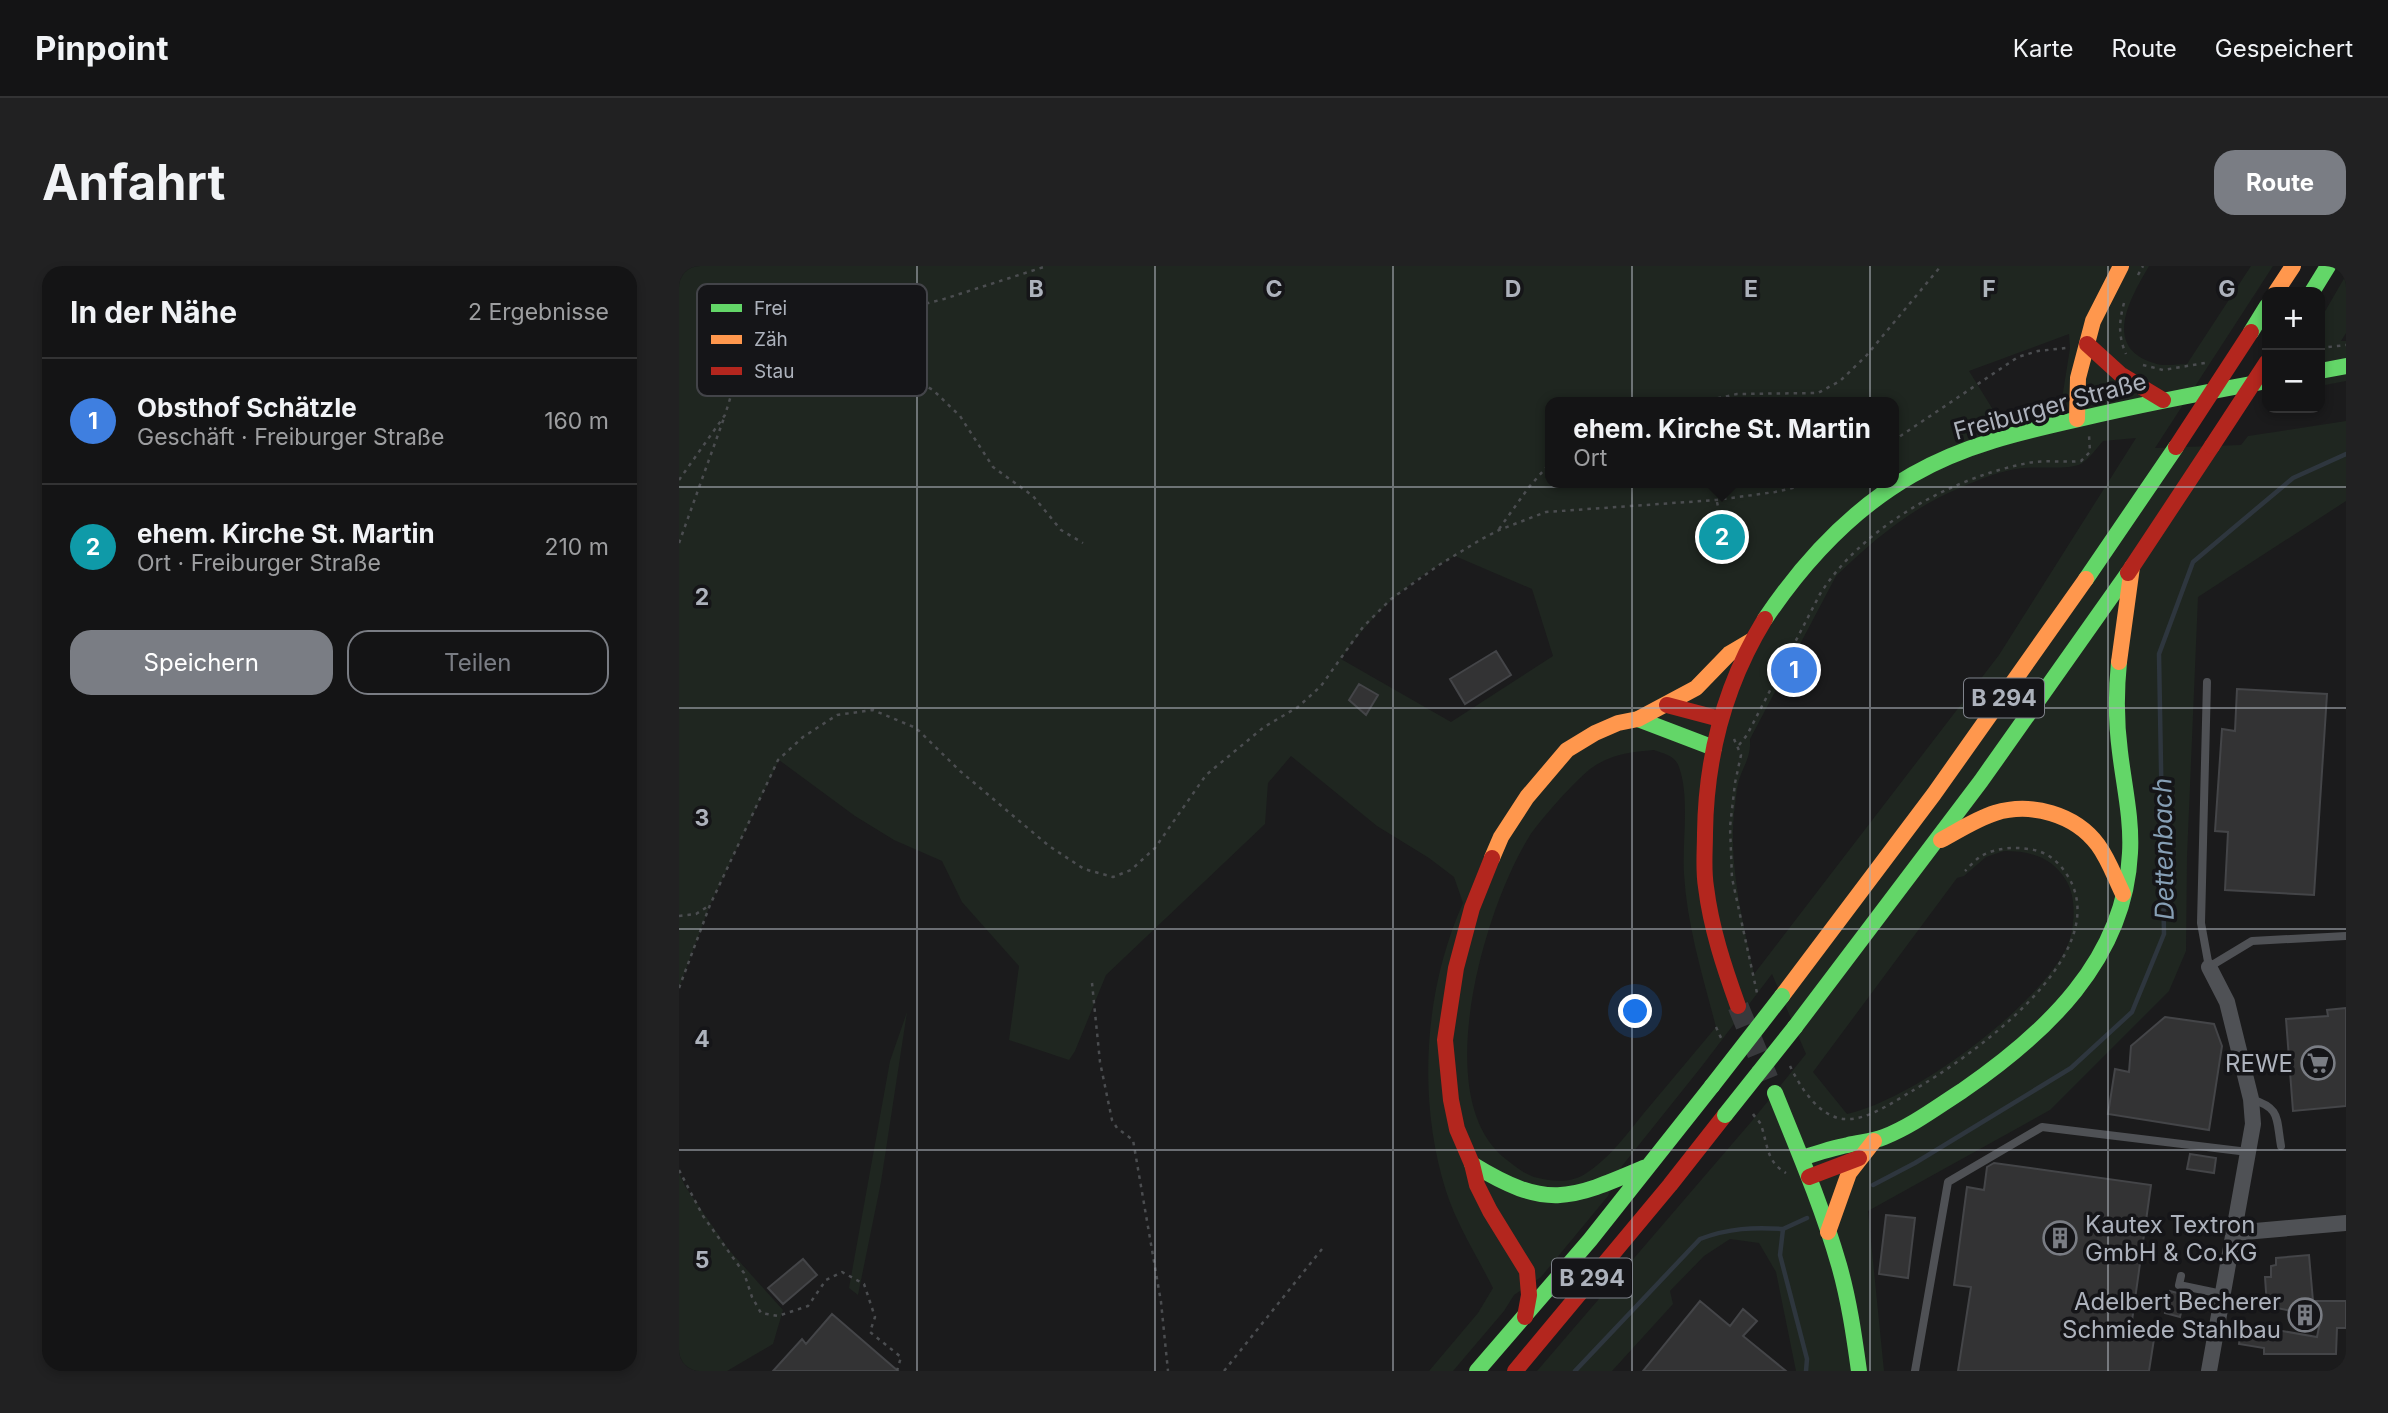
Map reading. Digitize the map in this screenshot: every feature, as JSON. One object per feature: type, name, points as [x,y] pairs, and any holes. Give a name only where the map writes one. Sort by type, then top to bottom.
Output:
[{"type":"main road","points":[[2086,417],[2078,378],[2100,304],[2121,266]]},
{"type":"main road","points":[[2279,287],[2293,266]]},
{"type":"main road","points":[[2315,287],[2328,266]]},
{"type":"main road","name":"B 294","points":[[1478,1371],[1590,1240],[1782,996],[1932,798],[2019,677],[2176,447],[2262,314]]},
{"type":"main road","points":[[2085,351],[2163,400]]},
{"type":"main road","points":[[2325,370],[2346,366]]},
{"type":"main road","name":"B 294","points":[[1515,1371],[1670,1185],[1795,1027],[1988,772],[2132,567],[2212,446],[2260,382]]},
{"type":"main road","name":"Freiburger Straße","points":[[1899,484],[1969,448],[2012,435],[2163,400],[2260,382]]},
{"type":"main road","name":"Freiburger Straße","points":[[1738,1006],[1716,940],[1706,887],[1706,807],[1714,748],[1727,695],[1751,641],[1806,562],[1853,517],[1893,488]]},
{"type":"main road","points":[[1828,1231],[1849,1173],[1874,1141],[1970,1086],[2049,1024],[2067,1005],[2095,965],[2114,925],[2129,867],[2130,833],[2118,736],[2116,690],[2119,643],[2132,567]]},
{"type":"main road","points":[[1525,1317],[1529,1295],[1527,1271],[1476,1185],[1472,1164],[1455,1119],[1446,1065],[1445,1040],[1464,933],[1501,837],[1527,797],[1567,750],[1595,733],[1618,723],[1638,719],[1696,688],[1729,654],[1751,641]]},
{"type":"main road","points":[[1667,705],[1720,719]]},
{"type":"main road","points":[[1638,719],[1714,748]]},
{"type":"main road","points":[[1935,842],[1994,813],[2027,809],[2044,811],[2074,823],[2091,837],[2105,856],[2123,894]]},
{"type":"main road","points":[[1775,1093],[1828,1231],[1846,1296],[1859,1371]]},
{"type":"main road","points":[[1802,1158],[1848,1144],[1874,1141]]},
{"type":"main road","points":[[1809,1177],[1859,1158]]},
{"type":"main road","points":[[1472,1164],[1523,1192],[1544,1196],[1582,1192],[1646,1167]]},
{"type":"street","points":[[2209,967],[2227,1002],[2251,1099],[2253,1124],[2209,1371]]},
{"type":"street","points":[[2233,1233],[2346,1223]]},
{"type":"lane","points":[[2207,682],[2201,923],[2209,967],[2252,941],[2346,936]]},
{"type":"lane","points":[[2251,1099],[2267,1104],[2275,1111],[2281,1146]]},
{"type":"lane","points":[[1915,1371],[1948,1182],[2042,1127],[2248,1152]]},
{"type":"lane","points":[[2181,1276],[2179,1285],[2222,1294]]},
{"type":"path","points":[[927,303],[1047,266]]},
{"type":"path","points":[[1724,397],[1737,394],[1818,393],[1840,381],[1867,356],[1941,266]]},
{"type":"path","points":[[2138,275],[2143,266]]},
{"type":"path","points":[[2126,355],[2120,340],[2120,318],[2127,294]]},
{"type":"path","points":[[2325,347],[2346,345]]},
{"type":"path","points":[[1899,437],[2018,357],[2038,351],[2070,348],[2085,351]]},
{"type":"path","points":[[2135,361],[2146,367],[2163,369],[2212,361]]},
{"type":"path","points":[[927,387],[960,416],[993,467],[1033,496],[1061,530],[1083,543]]},
{"type":"path","points":[[679,543],[731,396]]},
{"type":"path","points":[[679,480],[725,415]]},
{"type":"path","points":[[1738,745],[1747,735],[1820,594],[1833,574],[1853,555],[1915,507],[1967,481],[2023,464],[2081,461],[2090,452],[2086,417]]},
{"type":"path","points":[[1499,530],[1545,469]]},
{"type":"path","points":[[679,988],[710,905],[778,760],[803,737],[837,716],[873,710],[916,728],[960,771],[1049,846],[1084,869],[1113,877],[1131,870],[1155,848],[1206,775],[1264,727],[1298,707],[1321,686],[1363,627],[1391,599],[1439,565],[1499,530],[1546,512],[1716,500],[1793,488]]},
{"type":"path","points":[[1716,500],[1722,524],[1740,529]]},
{"type":"path","points":[[1735,783],[1730,827],[1732,878],[1755,990],[1761,1002]]},
{"type":"path","points":[[1787,1060],[1798,1084],[1832,1117],[1846,1120],[1864,1116],[1945,1072],[1996,1033],[2044,985],[2069,948],[2078,914],[2074,887],[2062,866],[2041,852],[2022,848],[2002,849],[1981,856],[1965,871]]},
{"type":"path","points":[[679,916],[696,914],[710,905]]},
{"type":"path","points":[[1092,983],[1100,1062],[1112,1119],[1117,1128],[1133,1140],[1161,1302],[1168,1371]]},
{"type":"path","points":[[1762,1124],[1772,1161],[1783,1171],[1809,1177]]},
{"type":"path","points":[[679,1170],[703,1216],[744,1273],[761,1313],[778,1316],[808,1306],[827,1280],[842,1272],[864,1283],[875,1317],[870,1332],[901,1357],[897,1371]]},
{"type":"path","points":[[1224,1371],[1322,1250]]},
{"type":"shaded area","points":[[679,266],[2149,266],[2129,306],[2124,333],[2128,345],[2138,356],[2166,365],[2187,364],[2251,266],[2273,266],[2155,448],[2241,445],[2248,436],[2346,421],[2346,501],[2198,597],[2187,857],[2186,951],[2169,991],[2050,1110],[1868,1211],[1884,1371],[1796,1371],[1776,1272],[1759,1243],[1730,1239],[1704,1256],[1670,1291],[1673,1304],[1612,1371],[1537,1371],[1806,1054],[1772,974],[1622,1166],[1608,1196],[1541,1277],[1514,1295],[1504,1311],[1453,1371],[1429,1371],[1478,1313],[1493,1288],[1461,1228],[1446,1191],[1437,1156],[1428,1082],[1433,1008],[1440,972],[1463,903],[1454,877],[1377,826],[1291,756],[1268,783],[1265,824],[1106,975],[1069,1060],[1009,1040],[1019,966],[962,902],[942,861],[894,840],[855,816],[779,760],[710,905],[679,988]],"holes":[[[2069,334],[2070,348],[2061,405],[2000,421],[1969,371]],[[2136,438],[1999,655],[1754,974],[1733,853],[1738,784],[1748,756],[1750,739],[1836,576],[1895,525],[1944,495],[2008,471],[2081,464],[2103,441]],[[1455,556],[1532,589],[1553,656],[1451,722],[1341,659],[1365,627],[1391,600]],[[1654,750],[1675,760],[1682,779],[1685,820],[1684,874],[1688,913],[1716,1027],[1617,1146],[1594,1168],[1579,1177],[1566,1180],[1534,1177],[1507,1160],[1483,1132],[1471,1094],[1467,1050],[1471,1003],[1482,954],[1512,869],[1529,837],[1550,811],[1593,767],[1615,756]],[[2004,851],[2023,852],[2048,861],[2061,873],[2070,889],[2073,906],[2073,924],[2066,949],[2028,998],[1970,1049],[1905,1090],[1847,1114],[1813,1072],[1957,878],[1964,876],[1986,857]]]},
{"type":"shaded area","points":[[2346,275],[2346,333],[2341,341],[2346,341],[2346,381],[2325,385],[2325,350],[2325,311]]},
{"type":"shaded area","points":[[907,1012],[881,1182],[858,1295],[849,1288],[890,1061]]},
{"type":"shaded area","points":[[679,1173],[729,1250],[783,1310],[773,1344],[727,1371],[679,1371]]},
{"type":"building","points":[[1496,651],[1511,675],[1465,704],[1450,679]]},
{"type":"building","points":[[1359,684],[1378,695],[1366,715],[1349,700]]},
{"type":"building","points":[[2237,689],[2327,694],[2314,895],[2225,890],[2228,832],[2215,831],[2222,729],[2235,731]]},
{"type":"building","name":"REWE","points":[[2346,1008],[2346,1106],[2293,1111],[2286,1019],[2328,1016],[2327,1010]]},
{"type":"building","points":[[2165,1017],[2214,1024],[2222,1046],[2209,1130],[2108,1114],[2115,1069],[2129,1072],[2131,1046]]},
{"type":"building","points":[[2190,1154],[2216,1158],[2214,1173],[2187,1169]]},
{"type":"building","name":"Kautex Textron GmbH & Co.KG","points":[[1994,1163],[2151,1185],[2130,1335],[2154,1339],[2149,1371],[1958,1371],[1971,1287],[1954,1285],[1967,1187],[1984,1190],[1987,1167]]},
{"type":"building","points":[[1886,1215],[1915,1218],[1908,1278],[1879,1274]]},
{"type":"building","points":[[2309,1255],[2313,1301],[2346,1301],[2346,1328],[2337,1328],[2336,1354],[2264,1354],[2264,1348],[2239,1344],[2242,1324],[2317,1337],[2321,1317],[2267,1306],[2265,1277],[2271,1277],[2271,1266],[2276,1265],[2276,1258]]},
{"type":"building","points":[[803,1259],[817,1275],[783,1304],[768,1288]]},
{"type":"building","points":[[2170,1291],[2185,1295],[2180,1317],[2165,1313]]},
{"type":"building","points":[[1700,1301],[1730,1326],[1743,1309],[1757,1321],[1743,1336],[1786,1371],[1643,1371]]},
{"type":"building","points":[[832,1314],[898,1371],[773,1371],[802,1339],[806,1344]]},
{"type":"waterway","name":"Dettenbach","points":[[1873,1185],[1915,1163],[2071,1068],[2132,1012],[2164,934],[2159,654],[2193,562],[2293,478],[2346,454]]},
{"type":"waterway","name":"Dettenbach","points":[[1783,1229],[1807,1218]]},
{"type":"waterway","points":[[1575,1371],[1700,1239],[1742,1229],[1783,1229]]},
{"type":"waterway","points":[[1783,1229],[1780,1255],[1807,1359],[1806,1371]]},
{"type":"tunnel","points":[[1738,1006],[1768,1079]]},
{"type":"traffic: fast","points":[[2315,287],[2328,266]]},
{"type":"traffic: fast","points":[[2251,332],[2262,314]]},
{"type":"traffic: fast","points":[[2325,370],[2346,366]]},
{"type":"traffic: fast","points":[[1899,483],[1952,455],[2036,429],[2262,382]]},
{"type":"traffic: fast","points":[[2086,579],[2176,447]]},
{"type":"traffic: fast","points":[[1765,619],[1796,577],[1830,538],[1892,488]]},
{"type":"traffic: fast","points":[[1795,1027],[1981,781],[2128,573]]},
{"type":"traffic: fast","points":[[1802,1158],[1894,1133],[1962,1091],[2023,1045],[2050,1019],[2075,991],[2097,960],[2113,927],[2125,892],[2130,853],[2129,815],[2118,729],[2119,662]]},
{"type":"traffic: fast","points":[[1638,719],[1714,748]]},
{"type":"traffic: fast","points":[[1712,1086],[1782,996]]},
{"type":"traffic: fast","points":[[1725,1115],[1795,1027]]},
{"type":"traffic: fast","points":[[1477,1371],[1590,1240],[1712,1086]]},
{"type":"traffic: fast","points":[[1775,1093],[1839,1265],[1859,1371]]},
{"type":"traffic: fast","points":[[1472,1164],[1520,1189],[1558,1195],[1597,1187],[1646,1167]]},
{"type":"traffic: slow","points":[[2077,419],[2078,378],[2093,321],[2121,266]]},
{"type":"traffic: slow","points":[[2279,287],[2293,266]]},
{"type":"traffic: slow","points":[[2119,662],[2132,567]]},
{"type":"traffic: slow","points":[[1782,996],[1934,794],[2086,579]]},
{"type":"traffic: slow","points":[[1492,858],[1501,837],[1527,797],[1567,750],[1595,733],[1618,723],[1638,719],[1696,688],[1729,654],[1751,641]]},
{"type":"traffic: slow","points":[[1941,840],[1995,813],[2023,809],[2051,813],[2077,825],[2098,845],[2123,894]]},
{"type":"traffic: slow","points":[[1828,1232],[1849,1173],[1874,1141]]},
{"type":"traffic: jam","points":[[2176,447],[2251,332]]},
{"type":"traffic: jam","points":[[2087,344],[2120,374],[2163,400]]},
{"type":"traffic: jam","points":[[2212,446],[2262,370]]},
{"type":"traffic: jam","points":[[2128,573],[2212,446]]},
{"type":"traffic: jam","points":[[1738,1006],[1708,902],[1704,867],[1706,804],[1714,749],[1728,696],[1738,670],[1765,619]]},
{"type":"traffic: jam","points":[[1667,705],[1720,719]]},
{"type":"traffic: jam","points":[[1492,858],[1472,908],[1456,968],[1445,1040],[1457,1129],[1472,1164],[1477,1185],[1527,1271],[1529,1295],[1525,1317]]},
{"type":"traffic: jam","points":[[1515,1371],[1725,1115]]},
{"type":"traffic: jam","points":[[1809,1177],[1859,1158]]},
{"type":"place","name":"ehem. Kirche St. Martin","points":[[1722,537]]},
{"type":"place","name":"Obsthof Schätzle","points":[[1794,670]]},
{"type":"place","name":"REWE","points":[[2318,1063]]},
{"type":"place","name":"Kautex Textron GmbH & Co.KG","points":[[2060,1238]]},
{"type":"place","name":"Adelbert Becherer Schmiede Stahlbau","points":[[2305,1315]]}]
